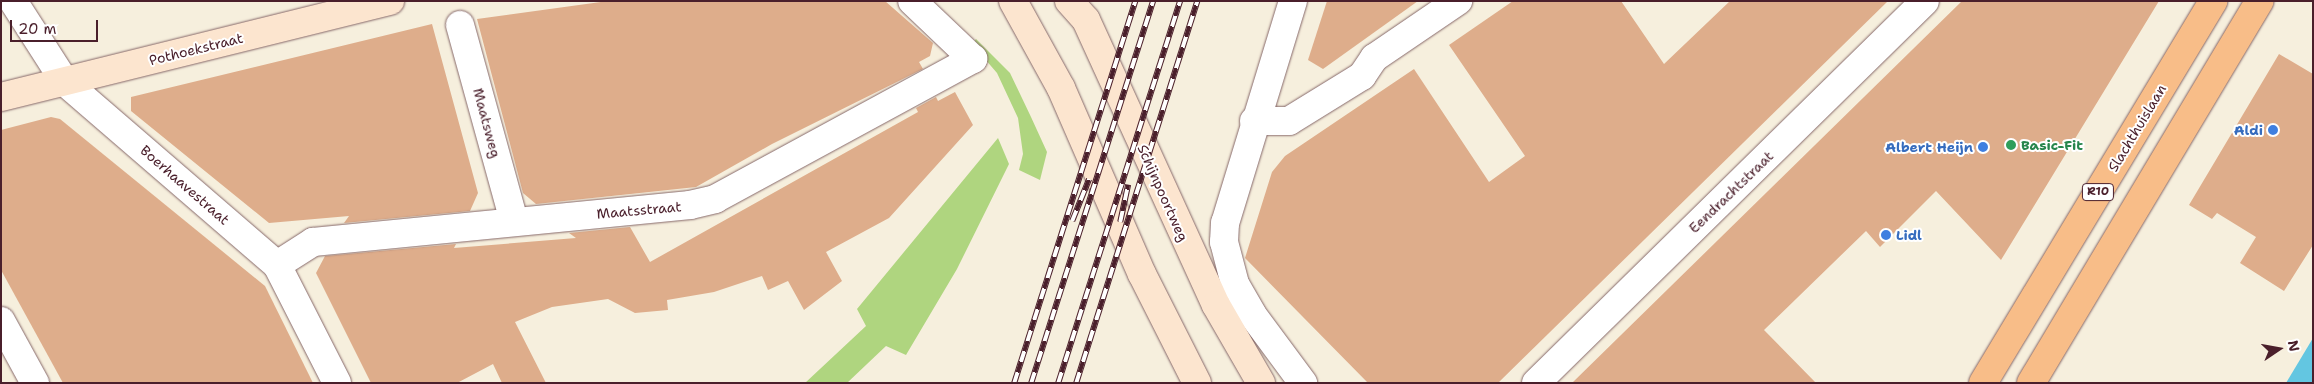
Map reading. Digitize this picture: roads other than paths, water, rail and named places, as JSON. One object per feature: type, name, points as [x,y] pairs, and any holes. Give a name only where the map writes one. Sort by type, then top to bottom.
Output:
[{"type":"main road","name":"Slachthuislaan","points":[[1983,383],[2213,1]]},
{"type":"main road","points":[[2031,383],[2260,1]]},
{"type":"street","name":"Boerhaavestraat","points":[[13,1],[65,82],[277,265],[337,383]]},
{"type":"street","name":"Pothoekstraat","points":[[1,97],[390,1]]},
{"type":"street","name":"Maatsstraat","points":[[277,265],[313,242],[690,205],[715,199],[973,60],[912,1]]},
{"type":"street","points":[[1013,1],[1061,88],[1142,274],[1197,383]]},
{"type":"street","points":[[1293,1],[1254,121],[1225,223],[1227,262],[1234,284],[1252,314],[1303,383]]},
{"type":"street","points":[[1254,121],[1289,121],[1362,76],[1374,58],[1458,1]]},
{"type":"street","name":"Eendrachtstraat","points":[[1536,383],[1925,1]]},
{"type":"street","name":"Schijnpoortweg","points":[[1078,8],[1212,297],[1261,383]]},
{"type":"street","name":"Maatsweg","points":[[460,25],[514,222]]},
{"type":"street","points":[[1,321],[35,383]]},
{"type":"water","points":[[2313,338],[2313,383],[2286,383]]},
{"type":"railway","points":[[1014,383],[1135,1]]},
{"type":"railway","points":[[1031,383],[1153,1]]},
{"type":"railway","points":[[1058,383],[1180,1]]},
{"type":"railway","points":[[1076,383],[1197,1]]},
{"type":"railway","points":[[1072,221],[1089,179]]},
{"type":"railway","points":[[1120,222],[1128,185]]},
{"type":"place","name":"Aldi","points":[[2273,130]]},
{"type":"place","name":"Basic-Fit","points":[[2011,145]]},
{"type":"place","name":"Albert Heijn","points":[[1983,147]]},
{"type":"place","name":"Lidl","points":[[1886,235]]}]
